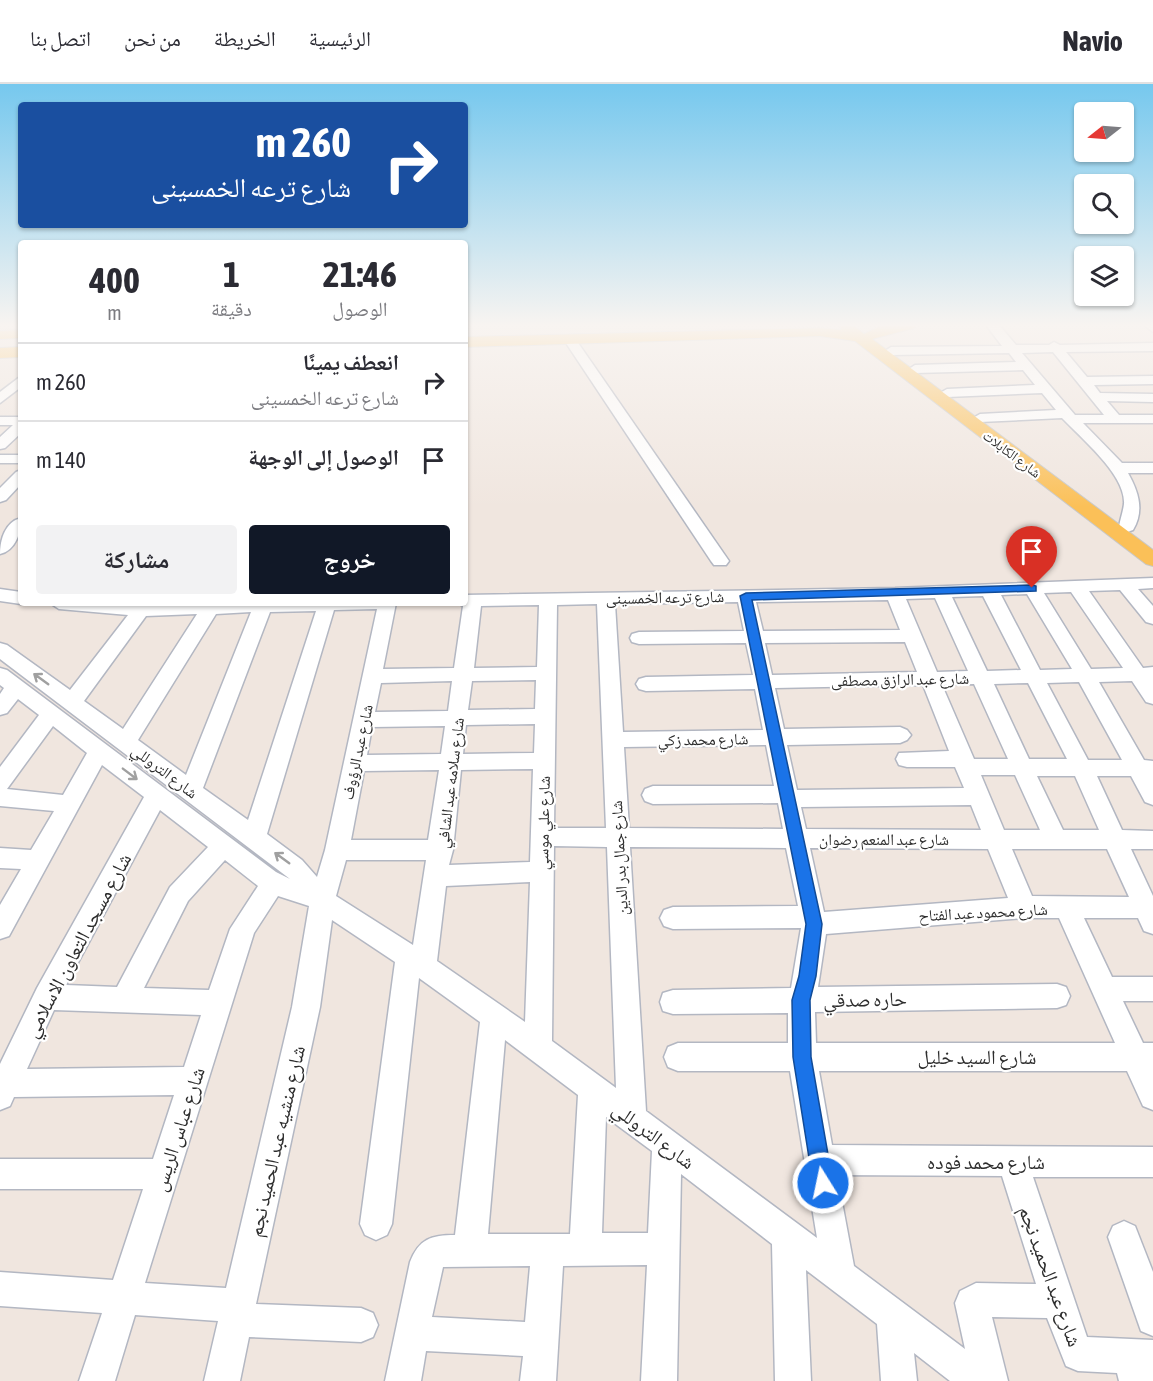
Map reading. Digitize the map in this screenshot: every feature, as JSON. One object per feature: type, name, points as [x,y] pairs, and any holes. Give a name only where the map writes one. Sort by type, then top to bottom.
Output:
[{"type":"main road","name":"شارع الكابلات","points":[[930,386],[1153,560]]},
{"type":"main road","name":"شارع الكابلات","points":[[937,386],[1153,546]]},
{"type":"street","points":[[1,398],[15,386]]},
{"type":"street","points":[[601,386],[720,561]]},
{"type":"street","points":[[1042,386],[1118,468],[1130,490],[1132,503],[1127,527]]},
{"type":"street","points":[[1087,386],[1115,419]]},
{"type":"street","points":[[947,393],[1045,389]]},
{"type":"street","points":[[1097,397],[1153,398]]},
{"type":"street","points":[[980,418],[1068,416],[1153,419]]},
{"type":"street","points":[[0,421],[18,423]]},
{"type":"street","points":[[0,445],[18,426]]},
{"type":"street","points":[[0,459],[18,459]]},
{"type":"street","points":[[1118,468],[1153,468]]},
{"type":"street","points":[[0,497],[18,482]]},
{"type":"street","points":[[0,549],[18,527]]},
{"type":"street","name":"شارع ترعه الخمسينى","points":[[469,601],[895,594],[1153,583]]},
{"type":"street","points":[[1125,585],[1153,618]]},
{"type":"street","points":[[1077,587],[1145,674],[1153,697]]},
{"type":"street","points":[[1032,588],[1145,768],[1153,796]]},
{"type":"street","points":[[989,590],[1082,768],[1151,913]]},
{"type":"street","points":[[941,592],[1056,840]]},
{"type":"street","points":[[895,594],[1024,907]]},
{"type":"street","points":[[0,595],[18,598]]},
{"type":"street","points":[[746,596],[814,920],[808,976],[801,1000],[802,1057],[839,1276]]},
{"type":"street","name":"شارع جمال بدر الدين","points":[[606,597],[632,1118]]},
{"type":"street","name":"شارع علي موسي","points":[[538,1047],[548,599]]},
{"type":"street","name":"شارع سلامه عبد الشافي","points":[[376,1224],[416,961],[438,876],[464,674],[469,601]]},
{"type":"street","points":[[94,606],[141,610],[263,606],[191,790]]},
{"type":"street","points":[[254,837],[326,606]]},
{"type":"street","name":"شارع عبد الرؤوف","points":[[322,900],[337,850],[386,606]]},
{"type":"street","points":[[126,742],[210,608]]},
{"type":"street","points":[[72,702],[141,610]]},
{"type":"street","points":[[639,638],[912,636]]},
{"type":"street","name":"شارع التروللي","points":[[0,649],[294,867],[322,900]]},
{"type":"street","points":[[372,676],[546,673]]},
{"type":"street","name":"شارع عبد الرازق مصطفى","points":[[646,684],[1145,674]]},
{"type":"street","points":[[0,708],[8,681]]},
{"type":"street","name":"شارع التروللي","points":[[8,681],[273,883],[322,900],[416,961],[538,1047],[978,1381]]},
{"type":"street","points":[[0,783],[51,714]]},
{"type":"street","points":[[363,720],[545,716]]},
{"type":"street","name":"شارع محمد زكي","points":[[613,741],[900,735]]},
{"type":"street","points":[[1,923],[99,751]]},
{"type":"street","points":[[907,759],[1023,768],[1145,768]]},
{"type":"street","points":[[354,763],[544,761]]},
{"type":"street","name":"شارع مسجد التعاون الاسلامي","points":[[2,1091],[46,997],[157,795]]},
{"type":"street","points":[[653,795],[978,796]]},
{"type":"street","points":[[0,797],[69,804]]},
{"type":"street","name":"شارع عبد المنعم رضوان","points":[[543,837],[1153,840]]},
{"type":"street","points":[[125,999],[179,894],[224,846]]},
{"type":"street","points":[[337,850],[441,850]]},
{"type":"street","points":[[0,858],[38,860]]},
{"type":"street","points":[[438,876],[542,871]]},
{"type":"street","name":"شارع عباس الريس","points":[[97,1381],[243,929],[273,883]]},
{"type":"street","name":"شارع منشيه عبد الحميد نجم","points":[[222,1381],[306,1007],[322,900]]},
{"type":"street","name":"شارع محمود عبد الفتاح","points":[[673,918],[814,920],[1024,907],[1151,913]]},
{"type":"street","points":[[1067,908],[1104,989],[1144,1057],[1153,1096]]},
{"type":"street","points":[[1104,989],[1153,989]]},
{"type":"street","name":"حاره صدقي","points":[[673,1002],[1057,996]]},
{"type":"street","points":[[46,997],[218,1003]]},
{"type":"street","points":[[470,1249],[494,1016]]},
{"type":"street","name":"شارع السيد خليل","points":[[678,1057],[1144,1057]]},
{"type":"street","points":[[2,1091],[193,1081]]},
{"type":"street","points":[[585,1249],[593,1089]]},
{"type":"street","points":[[659,1381],[667,1145]]},
{"type":"street","name":"شارع محمد فوده","points":[[819,1160],[1153,1162]]},
{"type":"street","name":"شارع عبد الحميد نجم","points":[[1012,1161],[1078,1354],[1140,1365]]},
{"type":"street","points":[[0,1174],[163,1174]]},
{"type":"street","points":[[1124,1237],[1153,1319]]},
{"type":"street","points":[[788,1238],[793,1381]]},
{"type":"street","points":[[538,1381],[548,1249]]},
{"type":"street","points":[[403,1381],[425,1269],[429,1255],[435,1251],[662,1249]]},
{"type":"street","points":[[0,1288],[124,1297],[238,1313],[361,1325]]},
{"type":"street","points":[[990,1381],[972,1303],[976,1300],[1058,1301]]},
{"type":"street","points":[[892,1316],[899,1381]]},
{"type":"street","points":[[412,1333],[541,1340]]},
{"type":"route","points":[[823,1183],[802,1057],[801,1000],[808,976],[814,924],[746,596],[895,594],[1032,588]]}]
